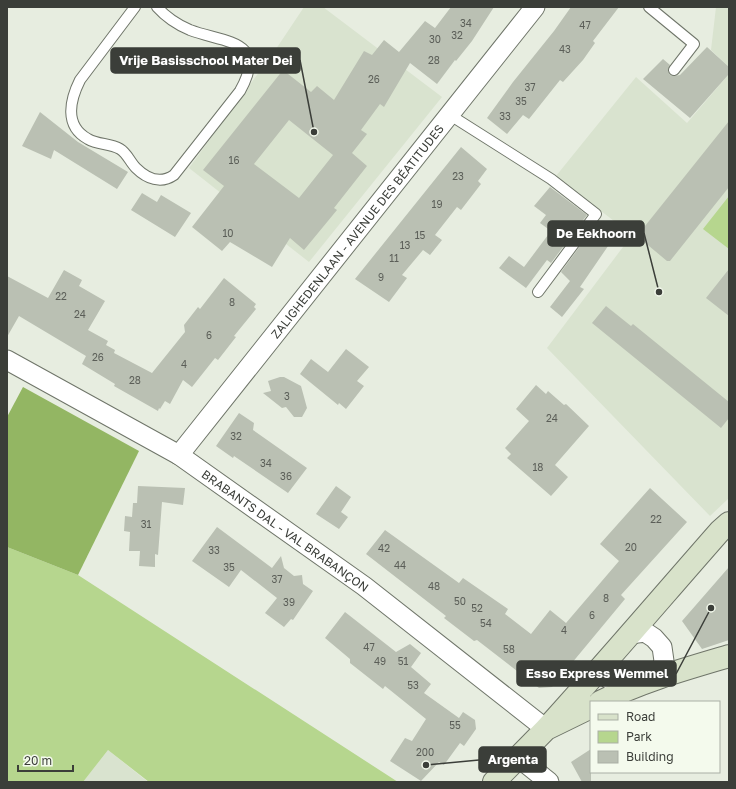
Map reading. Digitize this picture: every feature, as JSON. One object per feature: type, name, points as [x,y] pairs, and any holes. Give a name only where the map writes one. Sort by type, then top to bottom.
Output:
[{"type":"main road","points":[[494,782],[546,729],[604,666],[720,531],[729,524]]},
{"type":"main road","points":[[602,701],[630,687],[658,677],[729,656]]},
{"type":"main road","points":[[546,729],[590,707]]},
{"type":"street","name":"ZALIGHEDENLAAN - AVENUE DES BÉATITUDES","points":[[179,455],[535,7]]},
{"type":"street","name":"BRABANTS DAL - VAL BRABANÇON","points":[[7,360],[179,455],[364,586],[546,729]]},
{"type":"street","points":[[630,634],[644,632],[654,638],[662,647],[664,661],[658,677]]},
{"type":"street","points":[[604,666],[604,673],[611,682],[630,687]]},
{"type":"street","points":[[518,757],[549,782]]},
{"type":"lane","points":[[135,7],[80,80],[74,92],[70,114],[72,123],[88,140],[121,150],[136,168],[155,180],[160,180],[168,179],[174,175],[240,91],[247,79],[248,60],[245,51],[238,44],[190,30],[175,22],[157,7]]},
{"type":"lane","points":[[649,7],[694,44],[674,70]]},
{"type":"lane","points":[[450,115],[551,179],[596,214],[538,292]]},
{"type":"shaded area","points":[[304,7],[323,7],[442,97],[309,262],[189,168],[278,46]]},
{"type":"shaded area","points":[[716,7],[729,7],[729,67],[711,50]]},
{"type":"shaded area","points":[[729,74],[729,498],[710,516],[547,348],[632,235],[556,176],[636,77],[687,123]]},
{"type":"shaded area","points":[[108,750],[148,782],[83,782]]},
{"type":"green space","points":[[729,196],[729,249],[703,229]]},
{"type":"green space","points":[[23,387],[139,451],[78,575],[7,547],[7,417]]},
{"type":"green space","points":[[7,547],[78,575],[398,782],[149,782],[108,750],[83,782],[7,782]]},
{"type":"building","points":[[451,7],[494,7],[472,41],[437,84],[410,63],[384,107],[380,104],[361,130],[367,134],[352,153],[367,166],[334,208],[337,210],[304,250],[290,238],[272,267],[230,242],[222,251],[192,227],[224,186],[203,170],[283,70],[311,92],[317,86],[334,100],[364,51],[372,55],[384,40],[399,52],[425,21],[435,28]],"holes":[[[289,120],[333,155],[299,198],[254,164]]]},
{"type":"building","points":[[571,7],[619,7],[593,41],[595,43],[583,60],[563,82],[560,80],[529,119],[523,115],[507,134],[487,118]]},
{"type":"building","points":[[707,47],[729,67],[729,74],[690,118],[643,79],[663,59],[670,65],[668,70],[670,75],[680,75]]},
{"type":"building","points":[[40,112],[78,142],[128,172],[117,189],[54,150],[51,159],[22,146]]},
{"type":"building","points":[[729,121],[729,187],[670,261],[667,261],[637,236]]},
{"type":"building","points":[[461,147],[487,169],[478,181],[481,184],[461,210],[457,207],[435,235],[442,240],[430,255],[423,250],[402,275],[407,278],[389,302],[355,279]]},
{"type":"building","points":[[550,187],[587,215],[551,263],[547,260],[526,288],[499,268],[509,256],[524,267],[551,231],[540,223],[546,215],[534,206]]},
{"type":"building","points":[[142,193],[157,202],[161,195],[191,213],[175,237],[131,210]]},
{"type":"building","points":[[597,223],[603,228],[605,224],[617,233],[580,287],[584,289],[562,317],[550,307],[570,281],[561,272]]},
{"type":"building","points":[[729,269],[729,316],[706,298]]},
{"type":"building","points":[[64,270],[82,280],[79,286],[105,301],[88,330],[108,341],[106,345],[115,350],[114,353],[152,373],[185,332],[184,325],[198,307],[200,309],[224,278],[256,304],[254,307],[256,309],[234,336],[236,337],[218,360],[215,358],[192,387],[183,380],[170,404],[165,401],[158,411],[114,386],[115,384],[82,364],[86,356],[19,316],[7,337],[7,276],[48,298]]},
{"type":"building","points":[[606,306],[631,326],[633,324],[729,402],[729,418],[721,428],[592,323]]},
{"type":"building","points":[[346,349],[369,367],[357,381],[364,386],[346,409],[339,403],[338,405],[300,374],[311,359],[328,372]]},
{"type":"building","points":[[284,377],[301,386],[307,408],[302,417],[294,417],[286,407],[282,408],[263,393],[271,391],[268,381]]},
{"type":"building","points":[[536,385],[546,394],[548,391],[564,405],[566,404],[589,426],[555,465],[568,477],[551,496],[507,458],[511,454],[505,448],[529,421],[516,409]]},
{"type":"building","points":[[239,413],[254,423],[253,430],[307,468],[288,493],[234,456],[233,458],[216,446]]},
{"type":"building","points":[[138,486],[185,488],[183,505],[162,502],[158,555],[155,554],[155,567],[139,566],[140,551],[129,551],[130,532],[124,531],[125,516],[132,517],[133,503],[137,503]]},
{"type":"building","points":[[336,486],[351,497],[341,512],[348,517],[339,529],[316,514]]},
{"type":"building","points":[[650,488],[687,522],[621,595],[625,599],[552,687],[539,688],[477,640],[474,641],[444,618],[446,616],[366,554],[385,530],[459,583],[463,578],[508,609],[505,614],[531,634],[550,610],[566,623],[619,561],[600,544]]},
{"type":"building","points":[[217,527],[272,568],[281,556],[284,568],[294,576],[302,575],[303,584],[313,591],[293,620],[291,619],[284,627],[265,613],[277,598],[241,570],[229,587],[192,561]]},
{"type":"building","points":[[729,567],[729,640],[702,649],[682,621]]},
{"type":"building","points":[[345,612],[396,652],[410,644],[421,653],[411,667],[431,684],[424,693],[459,718],[463,712],[475,720],[476,729],[464,746],[460,743],[444,765],[439,762],[421,781],[390,761],[405,738],[412,741],[426,719],[385,686],[383,689],[350,663],[350,659],[325,638]]},
{"type":"building","points":[[590,750],[591,782],[582,782],[571,762]]},
{"type":"place","name":"Vrije Basisschool Mater Dei","points":[[314,132]]},
{"type":"place","name":"De Eekhoorn","points":[[659,292]]},
{"type":"place","name":"Esso Express Wemmel","points":[[711,608]]},
{"type":"place","name":"Argenta","points":[[426,765]]}]
